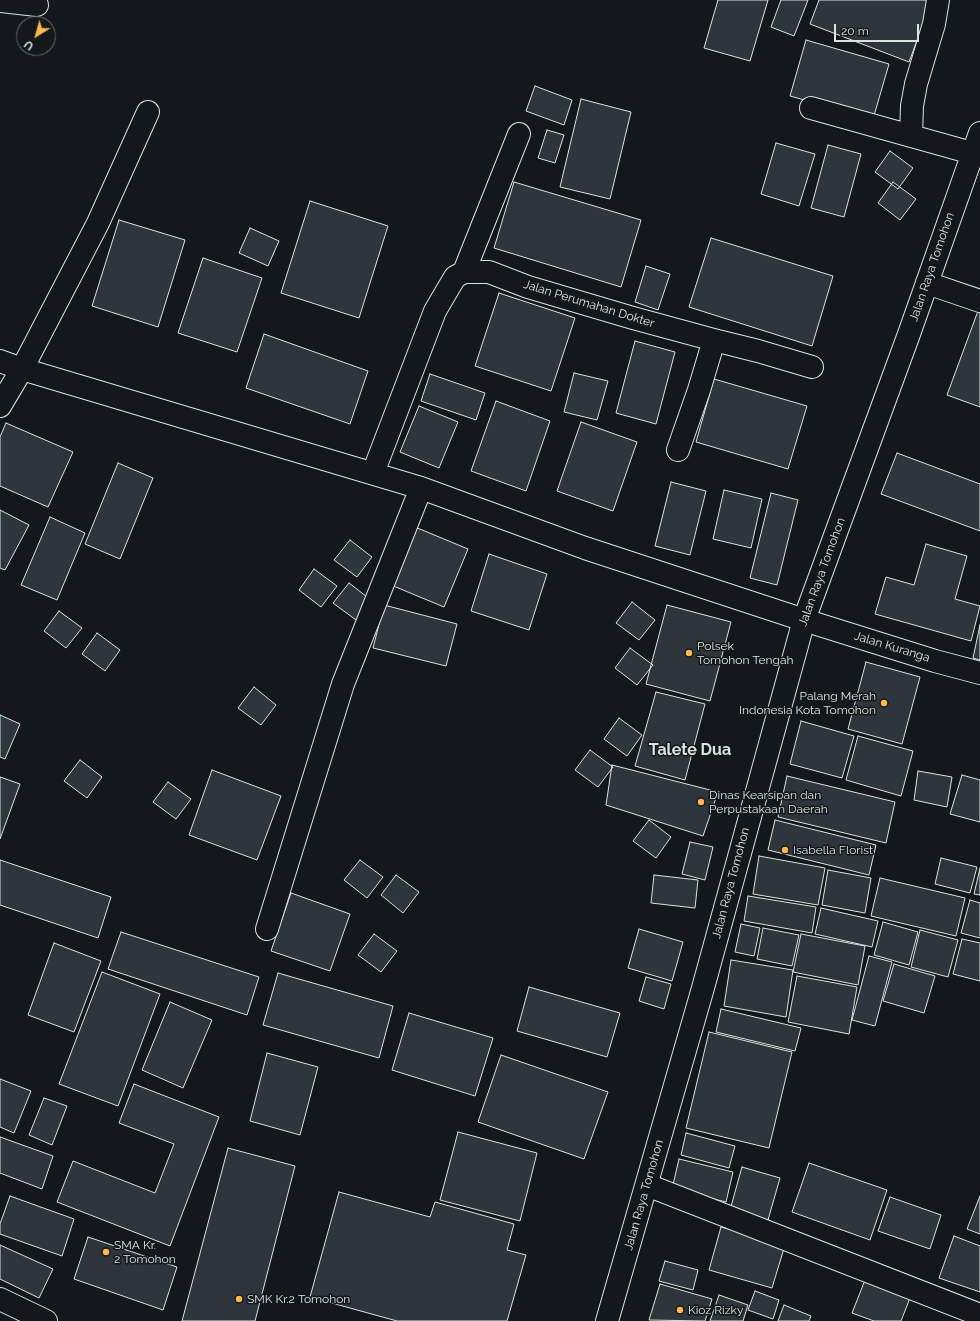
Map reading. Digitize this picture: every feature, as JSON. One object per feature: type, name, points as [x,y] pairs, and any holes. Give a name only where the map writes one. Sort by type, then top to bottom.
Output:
[{"type":"main road","points":[[911,136],[912,106],[916,84],[934,24],[938,0]]},
{"type":"main road","points":[[0,1],[37,6]]},
{"type":"main road","points":[[811,108],[972,153]]},
{"type":"main road","points":[[0,406],[22,369],[98,224],[148,112]]},
{"type":"main road","name":"Jalan Raya Tomohon","points":[[607,1321],[701,995],[804,620],[980,133]]},
{"type":"main road","points":[[373,473],[435,310],[455,277],[464,272],[519,134]]},
{"type":"main road","name":"Jalan Perumahan Dokter","points":[[464,272],[489,272],[536,289],[634,318],[812,367]]},
{"type":"main road","points":[[927,282],[980,301]]},
{"type":"main road","points":[[678,450],[699,390],[714,340]]},
{"type":"main road","name":"Jalan Kuranga","points":[[0,361],[22,369],[421,488],[585,548],[804,620],[935,661],[980,673]]},
{"type":"main road","points":[[267,929],[342,684],[421,488]]},
{"type":"main road","points":[[647,1185],[980,1315]]},
{"type":"main road","points":[[0,1299],[46,1321]]},
{"type":"building","points":[[718,0],[768,0],[750,61],[704,48]]},
{"type":"building","points":[[781,0],[808,0],[794,36],[771,27]]},
{"type":"building","points":[[819,0],[925,0],[931,3],[909,62],[810,24]]},
{"type":"building","points":[[806,40],[889,64],[873,119],[790,96]]},
{"type":"building","points":[[535,86],[572,100],[564,125],[526,111]]},
{"type":"building","points":[[581,99],[631,112],[610,199],[560,187]]},
{"type":"building","points":[[547,130],[564,135],[555,163],[538,158]]},
{"type":"building","points":[[776,143],[815,154],[799,206],[761,194]]},
{"type":"building","points":[[828,145],[861,154],[844,217],[811,208]]},
{"type":"building","points":[[890,151],[913,168],[898,189],[875,172]]},
{"type":"building","points":[[514,182],[641,220],[621,287],[494,248]]},
{"type":"building","points":[[893,182],[916,199],[900,220],[878,203]]},
{"type":"building","points":[[310,201],[388,226],[359,318],[281,293]]},
{"type":"building","points":[[119,220],[185,240],[158,327],[92,306]]},
{"type":"building","points":[[250,228],[279,241],[268,266],[239,253]]},
{"type":"building","points":[[711,238],[833,276],[812,346],[689,307]]},
{"type":"building","points":[[203,258],[262,278],[237,352],[178,333]]},
{"type":"building","points":[[646,266],[670,274],[658,310],[635,302]]},
{"type":"building","points":[[499,293],[575,318],[551,391],[475,366]]},
{"type":"building","points":[[978,311],[980,312],[980,407],[947,395]]},
{"type":"building","points":[[264,334],[368,371],[350,424],[246,388]]},
{"type":"building","points":[[635,341],[675,352],[656,424],[616,413]]},
{"type":"building","points":[[574,373],[608,381],[597,420],[564,412]]},
{"type":"building","points":[[430,374],[485,393],[476,420],[421,401]]},
{"type":"building","points":[[714,379],[807,406],[788,469],[696,442]]},
{"type":"building","points":[[496,401],[550,421],[526,491],[471,471]]},
{"type":"building","points":[[419,406],[458,422],[439,468],[400,452]]},
{"type":"building","points":[[581,422],[637,442],[613,511],[557,491]]},
{"type":"building","points":[[6,423],[73,452],[48,507],[0,486],[0,437]]},
{"type":"building","points":[[897,453],[980,484],[980,531],[881,494]]},
{"type":"building","points":[[118,463],[153,478],[120,559],[85,544]]},
{"type":"building","points":[[671,482],[706,491],[690,555],[655,546]]},
{"type":"building","points":[[724,490],[762,499],[751,548],[713,539]]},
{"type":"building","points":[[771,493],[798,500],[777,585],[750,578]]},
{"type":"building","points":[[0,510],[29,525],[5,570],[0,568]]},
{"type":"building","points":[[50,517],[85,533],[57,600],[21,585]]},
{"type":"building","points":[[415,527],[468,549],[444,607],[391,585]]},
{"type":"building","points":[[350,540],[372,557],[357,577],[334,560]]},
{"type":"building","points":[[926,544],[967,556],[955,599],[980,606],[971,641],[875,614],[886,577],[914,585]]},
{"type":"building","points":[[489,554],[547,574],[529,630],[471,611]]},
{"type":"building","points":[[314,569],[337,586],[321,607],[299,590]]},
{"type":"building","points":[[349,583],[371,600],[356,620],[333,603]]},
{"type":"building","points":[[632,602],[655,620],[639,640],[616,623]]},
{"type":"building","points":[[384,605],[457,624],[446,666],[373,648]]},
{"type":"building","name":"Polsek Tomohon Tengah","points":[[667,605],[731,622],[710,701],[646,684]]},
{"type":"building","points":[[59,611],[82,628],[66,648],[44,631]]},
{"type":"building","points":[[980,625],[980,660],[973,658]]},
{"type":"building","points":[[97,633],[120,650],[105,671],[82,654]]},
{"type":"building","points":[[630,648],[653,665],[637,685],[615,668]]},
{"type":"building","name":"Palang Merah Indonesia Kota Tomohon","points":[[866,662],[920,677],[902,744],[848,729]]},
{"type":"building","points":[[254,687],[276,705],[261,725],[238,708]]},
{"type":"building","points":[[656,692],[705,704],[685,780],[635,766]]},
{"type":"building","points":[[0,715],[20,724],[5,759],[0,757]]},
{"type":"building","points":[[619,718],[642,735],[627,756],[604,739]]},
{"type":"building","points":[[801,721],[854,736],[842,778],[790,764]]},
{"type":"building","points":[[858,736],[913,751],[901,796],[846,780]]},
{"type":"building","points":[[590,750],[613,767],[598,787],[575,770]]},
{"type":"building","points":[[80,760],[102,777],[87,798],[64,781]]},
{"type":"building","points":[[612,765],[718,792],[703,836],[606,805]]},
{"type":"building","points":[[212,770],[281,796],[257,860],[189,835]]},
{"type":"building","points":[[918,771],[952,777],[947,807],[914,800]]},
{"type":"building","points":[[962,775],[980,780],[980,822],[950,814]]},
{"type":"building","points":[[787,776],[895,802],[886,843],[778,817]]},
{"type":"building","points":[[0,777],[20,784],[0,839]]},
{"type":"building","points":[[168,782],[191,799],[176,819],[153,802]]},
{"type":"building","points":[[649,820],[671,837],[656,858],[633,841]]},
{"type":"building","points":[[775,820],[876,845],[869,875],[768,850]]},
{"type":"building","points":[[690,842],[713,847],[705,880],[682,874]]},
{"type":"building","points":[[759,856],[825,868],[818,905],[753,894]]},
{"type":"building","points":[[941,858],[977,867],[970,893],[935,884]]},
{"type":"building","points":[[0,860],[111,897],[98,938],[0,905]]},
{"type":"building","points":[[360,860],[383,877],[367,898],[344,880]]},
{"type":"building","points":[[980,868],[980,895],[974,894]]},
{"type":"building","points":[[828,870],[871,878],[865,913],[822,905]]},
{"type":"building","points":[[396,875],[419,892],[403,913],[381,895]]},
{"type":"building","points":[[654,875],[698,880],[695,908],[651,903]]},
{"type":"building","points":[[880,878],[965,898],[956,936],[871,916]]},
{"type":"building","points":[[291,893],[350,914],[330,971],[271,951]]},
{"type":"building","points":[[748,896],[816,907],[812,933],[744,921]]},
{"type":"building","points":[[970,900],[980,903],[980,938],[961,933]]},
{"type":"building","points":[[821,908],[878,921],[872,947],[815,934]]},
{"type":"building","points":[[883,922],[918,932],[909,965],[874,955]]},
{"type":"building","points":[[741,924],[760,928],[754,956],[735,952]]},
{"type":"building","points":[[763,928],[799,935],[792,966],[757,959]]},
{"type":"building","points":[[639,929],[683,942],[672,981],[628,968]]},
{"type":"building","points":[[920,930],[958,940],[948,977],[911,967]]},
{"type":"building","points":[[121,932],[259,977],[247,1015],[108,969]]},
{"type":"building","points":[[374,934],[397,951],[381,972],[358,955]]},
{"type":"building","points":[[801,934],[865,946],[858,985],[793,972]]},
{"type":"building","points":[[962,939],[980,943],[980,981],[953,974]]},
{"type":"building","points":[[54,943],[101,961],[74,1032],[28,1015]]},
{"type":"building","points":[[869,956],[892,962],[875,1026],[852,1020]]},
{"type":"building","points":[[731,960],[793,970],[786,1017],[724,1006]]},
{"type":"building","points":[[894,964],[935,976],[924,1013],[883,1001]]},
{"type":"building","points":[[102,972],[160,994],[118,1106],[59,1084]]},
{"type":"building","points":[[278,973],[393,1006],[379,1058],[263,1025]]},
{"type":"building","points":[[797,976],[857,987],[849,1034],[788,1022]]},
{"type":"building","points":[[646,977],[671,984],[664,1009],[639,1001]]},
{"type":"building","points":[[529,987],[620,1013],[607,1057],[517,1031]]},
{"type":"building","points":[[170,1002],[212,1020],[183,1088],[142,1070]]},
{"type":"building","points":[[721,1009],[801,1028],[795,1051],[716,1032]]},
{"type":"building","points":[[409,1013],[493,1038],[475,1096],[392,1070]]},
{"type":"building","points":[[709,1032],[792,1052],[769,1148],[686,1128]]},
{"type":"building","points":[[267,1053],[318,1067],[300,1135],[250,1121]]},
{"type":"building","points":[[501,1055],[608,1092],[584,1159],[478,1122]]},
{"type":"building","points":[[0,1079],[31,1091],[14,1133],[0,1127]]},
{"type":"building","points":[[134,1084],[219,1117],[170,1246],[57,1202],[73,1161],[155,1193],[174,1144],[119,1123]]},
{"type":"building","points":[[44,1098],[67,1106],[52,1145],[29,1135]]},
{"type":"building","points":[[458,1132],[537,1153],[520,1221],[440,1200]]},
{"type":"building","points":[[686,1133],[735,1146],[729,1168],[681,1155]]},
{"type":"building","points":[[0,1137],[53,1156],[42,1189],[0,1173]]},
{"type":"building","name":"SMK Kr.2 Tomohon","points":[[228,1148],[295,1166],[255,1321],[182,1321]]},
{"type":"building","points":[[679,1159],[733,1172],[726,1202],[672,1189]]},
{"type":"building","points":[[809,1163],[887,1190],[870,1240],[792,1212]]},
{"type":"building","points":[[742,1167],[780,1178],[768,1220],[730,1210]]},
{"type":"building","points":[[339,1192],[430,1217],[435,1202],[514,1224],[507,1250],[526,1255],[507,1321],[397,1321],[310,1297]]},
{"type":"building","points":[[10,1196],[74,1219],[62,1256],[0,1234],[0,1224]]},
{"type":"building","points":[[980,1196],[980,1234],[967,1229]]},
{"type":"building","points":[[890,1197],[941,1215],[930,1249],[878,1231]]},
{"type":"building","points":[[721,1227],[785,1245],[772,1288],[709,1270]]},
{"type":"building","points":[[954,1236],[980,1246],[980,1292],[939,1278]]},
{"type":"building","name":"SMA Kr. 2 Tomohon","points":[[88,1237],[177,1267],[163,1310],[74,1279]]},
{"type":"building","points":[[0,1245],[53,1269],[39,1298],[0,1279]]},
{"type":"building","points":[[665,1261],[698,1270],[693,1290],[659,1281]]},
{"type":"building","points":[[867,1275],[912,1293],[901,1321],[874,1321],[852,1313]]},
{"type":"building","name":"Kioz Rizky","points":[[660,1284],[712,1299],[705,1321],[649,1320]]},
{"type":"building","points":[[755,1291],[779,1300],[773,1319],[748,1310]]},
{"type":"building","points":[[719,1295],[748,1305],[743,1321],[710,1321]]},
{"type":"building","points":[[784,1305],[811,1316],[809,1321],[778,1321]]},
{"type":"place","name":"Polsek Tomohon Tengah","points":[[689,653]]},
{"type":"place","name":"Palang Merah Indonesia Kota Tomohon","points":[[884,703]]},
{"type":"place","name":"Dinas Kearsipan dan Perpustakaan Daerah","points":[[701,802]]},
{"type":"place","name":"Isabella Florist","points":[[785,850]]},
{"type":"place","name":"SMA Kr. 2 Tomohon","points":[[106,1252]]},
{"type":"place","name":"SMK Kr.2 Tomohon","points":[[239,1299]]},
{"type":"place","name":"Kioz Rizky","points":[[680,1310]]},
{"type":"district","name":"Talete Dua","points":[[690,750]]}]
